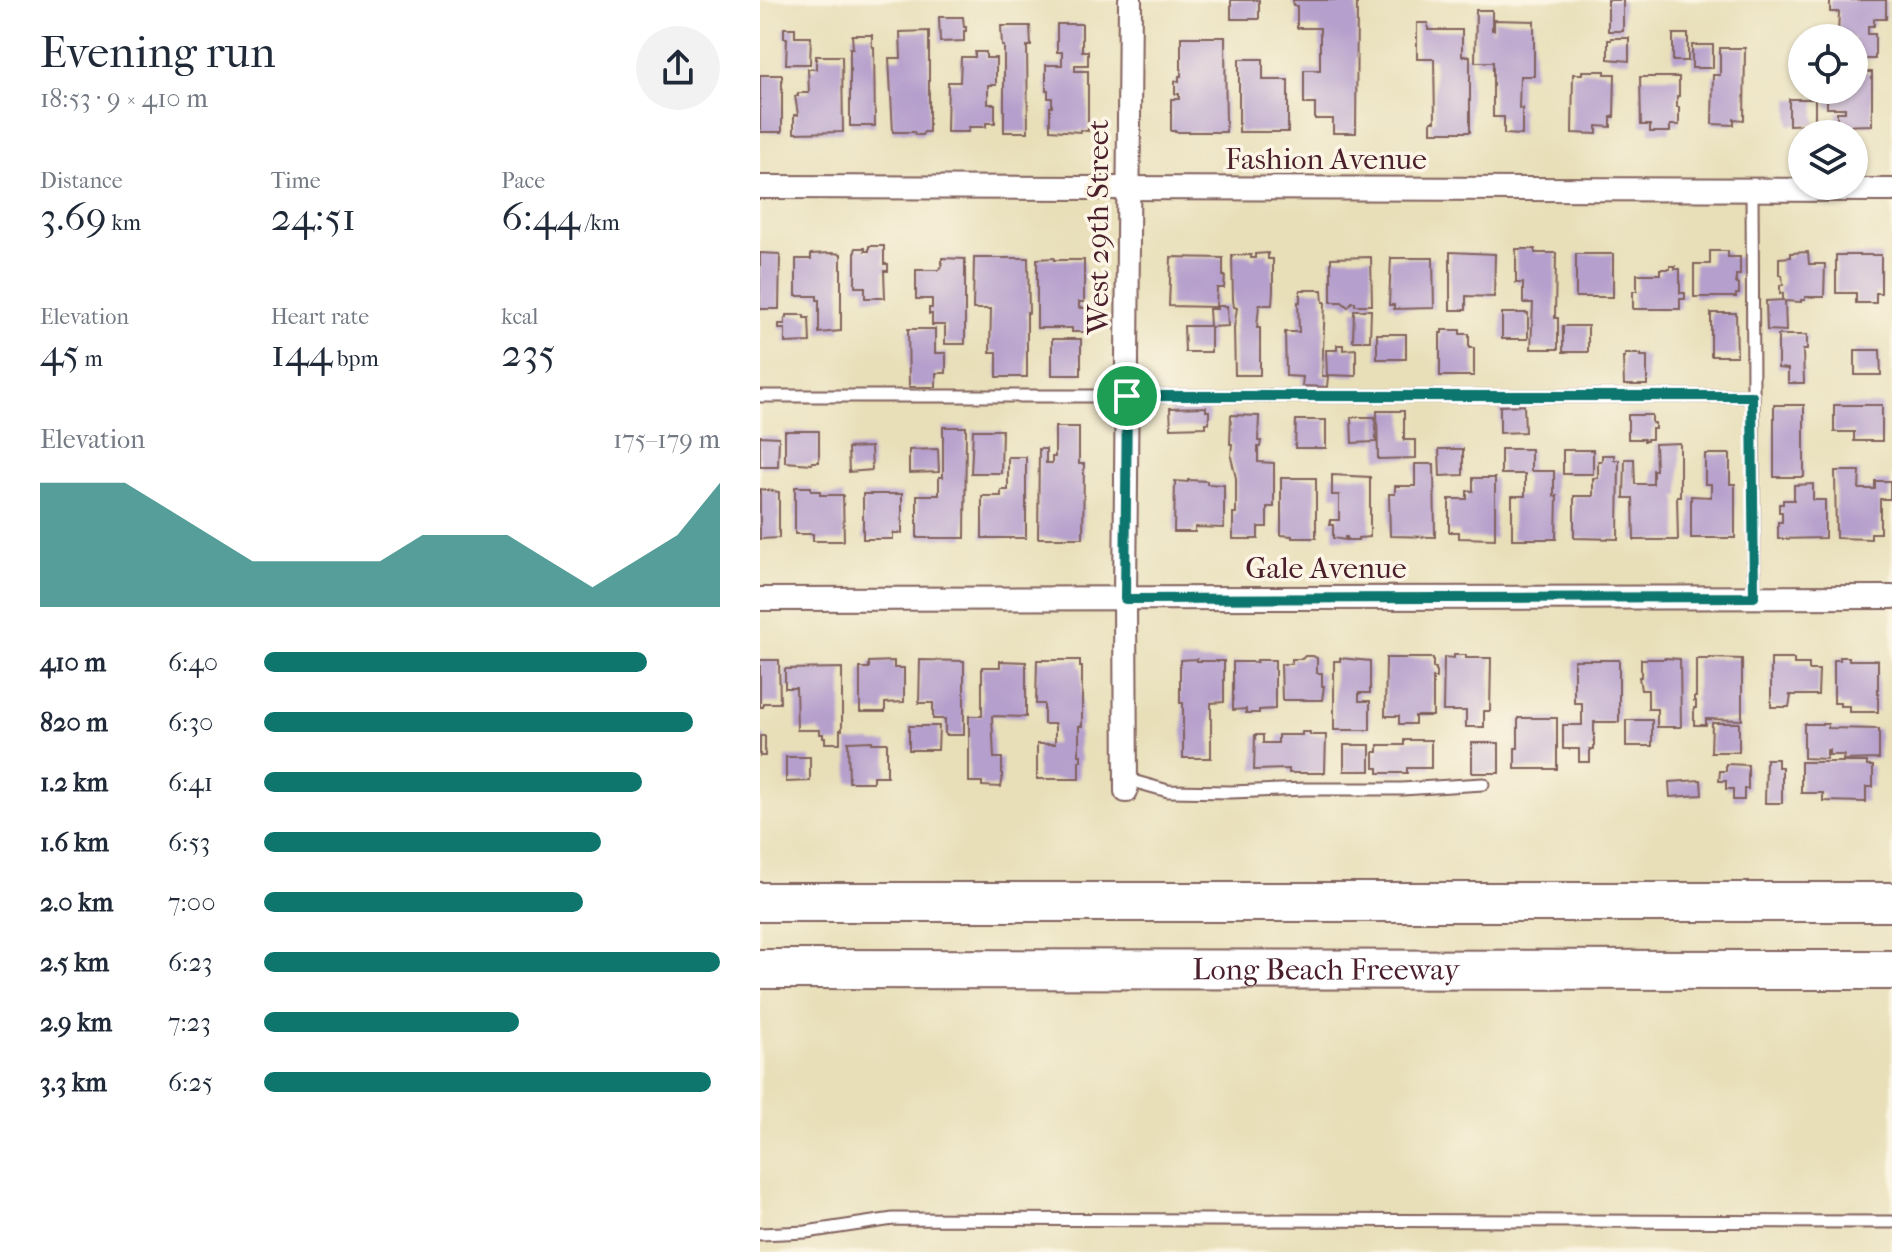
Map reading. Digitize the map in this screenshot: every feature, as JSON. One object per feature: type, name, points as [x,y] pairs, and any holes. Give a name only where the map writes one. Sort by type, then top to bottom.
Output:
[{"type":"highway","points":[[760,902],[1892,902]]},
{"type":"highway","name":"Long Beach Freeway","points":[[760,969],[1892,970]]},
{"type":"street","name":"West 29th Street","points":[[1125,781],[1130,0]]},
{"type":"street","name":"Fashion Avenue","points":[[760,187],[1892,190]]},
{"type":"street","name":"Gale Avenue","points":[[760,599],[1892,597]]},
{"type":"lane","points":[[1752,189],[1754,597]]},
{"type":"lane","points":[[760,396],[1752,396]]},
{"type":"lane","points":[[1125,781],[1168,791],[1231,792],[1402,789],[1483,784]]},
{"type":"lane","points":[[760,1234],[806,1232],[893,1219],[1892,1222]]},
{"type":"building","points":[[1231,0],[1259,0],[1259,19],[1231,19]]},
{"type":"building","points":[[1293,0],[1357,0],[1356,133],[1333,133],[1333,119],[1315,119],[1315,104],[1304,104],[1304,70],[1320,70],[1320,28],[1297,28],[1297,6],[1293,6]]},
{"type":"building","points":[[1608,0],[1623,0],[1623,31],[1608,31]]},
{"type":"building","points":[[1830,0],[1886,0],[1886,19],[1874,19],[1874,26],[1838,24],[1839,12],[1830,12]]},
{"type":"building","points":[[1476,10],[1492,10],[1492,30],[1494,20],[1534,21],[1534,76],[1520,76],[1522,135],[1504,134],[1504,117],[1493,117],[1493,62],[1475,62]]},
{"type":"building","points":[[939,17],[963,17],[966,27],[964,41],[940,42]]},
{"type":"building","points":[[1417,23],[1428,23],[1428,30],[1462,30],[1462,56],[1470,56],[1470,132],[1431,132],[1431,121],[1435,121],[1434,59],[1417,59]]},
{"type":"building","points":[[1057,24],[1082,24],[1082,51],[1088,51],[1088,65],[1075,65],[1075,71],[1088,71],[1088,131],[1050,130],[1052,98],[1048,98],[1046,90],[1046,65],[1062,65],[1062,52],[1057,52]]},
{"type":"building","points":[[1001,26],[1030,26],[1031,46],[1027,46],[1028,132],[1004,132],[1004,46]]},
{"type":"building","points":[[784,28],[795,28],[795,37],[811,37],[810,64],[786,64],[787,38],[784,38]]},
{"type":"building","points":[[929,31],[929,132],[916,135],[914,132],[893,132],[889,58],[901,58],[900,32]]},
{"type":"building","points":[[1673,34],[1688,34],[1688,61],[1673,61]]},
{"type":"building","points":[[1868,34],[1875,34],[1875,59],[1868,59]]},
{"type":"building","points":[[852,35],[872,35],[875,126],[850,126]]},
{"type":"building","points":[[1181,37],[1225,37],[1226,132],[1171,131],[1171,99],[1179,99],[1179,94],[1175,94],[1175,81],[1179,81],[1181,76]]},
{"type":"building","points":[[1629,38],[1629,61],[1608,59],[1608,40]]},
{"type":"building","points":[[1692,45],[1713,45],[1713,68],[1692,68]]},
{"type":"building","points":[[1720,48],[1745,48],[1744,120],[1734,119],[1734,125],[1712,124],[1713,75],[1720,75]]},
{"type":"building","points":[[975,52],[986,52],[986,58],[996,58],[996,85],[988,85],[988,104],[995,104],[995,123],[986,123],[986,127],[969,127],[969,132],[947,132],[948,82],[960,82],[961,57],[975,57]]},
{"type":"building","points":[[816,56],[842,56],[843,132],[794,133],[794,115],[798,115],[795,96],[809,93],[808,69],[816,69]]},
{"type":"building","points":[[1239,59],[1263,59],[1263,80],[1288,80],[1288,132],[1239,132]]},
{"type":"building","points":[[1582,71],[1615,74],[1611,127],[1597,126],[1597,134],[1572,133],[1573,74],[1582,74]]},
{"type":"building","points":[[1868,72],[1872,72],[1872,125],[1868,125],[1868,120],[1837,120],[1837,112],[1845,112],[1845,108],[1827,108],[1827,104],[1868,104]]},
{"type":"building","points":[[760,75],[782,75],[782,132],[760,132]]},
{"type":"building","points":[[1640,77],[1679,77],[1679,125],[1670,125],[1670,132],[1650,132],[1650,125],[1641,125]]},
{"type":"building","points":[[1789,104],[1815,104],[1815,120],[1789,120]]},
{"type":"building","points":[[869,246],[884,246],[884,264],[888,264],[888,271],[884,271],[885,298],[865,298],[865,287],[855,287],[856,248],[869,251]]},
{"type":"building","points":[[1516,249],[1556,253],[1558,349],[1531,349],[1533,303],[1523,303],[1523,283],[1516,283]]},
{"type":"building","points":[[1710,251],[1728,251],[1728,257],[1740,257],[1740,275],[1736,275],[1739,294],[1736,297],[1694,297],[1694,264],[1710,264]]},
{"type":"building","points":[[1450,252],[1495,254],[1494,297],[1466,296],[1466,310],[1450,310]]},
{"type":"building","points":[[1808,252],[1809,264],[1825,264],[1824,297],[1805,297],[1801,302],[1785,301],[1786,331],[1767,330],[1766,301],[1783,300],[1783,293],[1780,294],[1780,285],[1783,285],[1782,275],[1779,275],[1779,258],[1791,257],[1791,253]]},
{"type":"building","points":[[760,253],[780,254],[779,309],[760,309]]},
{"type":"building","points":[[1268,253],[1268,259],[1273,259],[1273,291],[1272,305],[1259,305],[1260,375],[1235,375],[1234,328],[1237,308],[1233,300],[1232,255],[1251,255],[1255,258],[1255,254]]},
{"type":"building","points":[[811,254],[841,254],[841,331],[819,333],[817,296],[796,296],[796,259],[811,259]]},
{"type":"building","points":[[1576,254],[1613,254],[1613,297],[1576,297]]},
{"type":"building","points":[[1836,255],[1881,255],[1881,293],[1876,293],[1876,303],[1856,303],[1856,293],[1836,293]]},
{"type":"building","points":[[1171,257],[1223,258],[1224,288],[1217,288],[1216,307],[1169,306]]},
{"type":"building","points":[[1371,257],[1372,305],[1355,305],[1352,302],[1348,307],[1342,302],[1331,302],[1331,258]]},
{"type":"building","points":[[942,258],[965,259],[965,344],[945,344],[945,325],[932,325],[929,308],[932,308],[932,299],[916,299],[916,270],[938,270],[942,266]]},
{"type":"building","points":[[974,258],[1028,258],[1027,377],[997,377],[997,352],[990,352],[991,309],[973,309]]},
{"type":"building","points":[[1391,258],[1433,258],[1434,308],[1394,309],[1394,305],[1389,305]]},
{"type":"building","points":[[1037,259],[1084,260],[1084,302],[1079,302],[1079,308],[1094,308],[1094,330],[1091,332],[1072,332],[1072,328],[1037,328]]},
{"type":"building","points":[[1670,266],[1680,269],[1680,293],[1685,293],[1685,299],[1680,299],[1680,309],[1633,309],[1637,274],[1660,274],[1660,269],[1670,269]]},
{"type":"building","points":[[1300,290],[1322,290],[1325,302],[1322,376],[1328,376],[1327,387],[1302,386],[1303,377],[1286,376],[1285,332],[1299,332]]},
{"type":"building","points":[[1217,306],[1227,306],[1228,326],[1211,327],[1211,352],[1185,352],[1184,326],[1210,326],[1209,309],[1217,309]]},
{"type":"building","points":[[1354,310],[1371,310],[1370,341],[1353,341]]},
{"type":"building","points":[[1502,313],[1528,313],[1528,339],[1502,339]]},
{"type":"building","points":[[1711,313],[1736,313],[1737,356],[1711,356]]},
{"type":"building","points":[[787,315],[809,318],[810,342],[785,343],[785,329],[779,329],[779,324],[785,324]]},
{"type":"building","points":[[1563,326],[1588,326],[1588,352],[1563,352]]},
{"type":"building","points":[[908,329],[935,329],[935,353],[946,353],[946,373],[936,373],[936,387],[909,387]]},
{"type":"building","points":[[1442,330],[1460,330],[1460,334],[1469,334],[1469,348],[1474,348],[1474,376],[1440,376]]},
{"type":"building","points":[[1377,334],[1406,334],[1406,359],[1377,359]]},
{"type":"building","points":[[1778,335],[1807,335],[1807,350],[1803,350],[1804,383],[1788,383],[1788,369],[1778,368]]},
{"type":"building","points":[[1052,339],[1081,339],[1081,375],[1052,375]]},
{"type":"building","points":[[1337,345],[1343,345],[1343,350],[1356,349],[1356,376],[1327,375],[1326,350],[1337,350]]},
{"type":"building","points":[[1855,350],[1880,350],[1881,375],[1855,375]]},
{"type":"building","points":[[1625,354],[1647,356],[1647,385],[1624,385]]},
{"type":"building","points":[[1524,405],[1525,432],[1500,433],[1500,406]]},
{"type":"building","points":[[1774,405],[1804,405],[1804,477],[1774,477]]},
{"type":"building","points":[[1834,405],[1882,405],[1882,441],[1854,441],[1854,432],[1834,432]]},
{"type":"building","points":[[1206,407],[1209,423],[1206,427],[1171,428],[1170,408]]},
{"type":"building","points":[[1377,411],[1404,411],[1404,440],[1416,440],[1416,458],[1378,459]]},
{"type":"building","points":[[1231,415],[1259,416],[1258,441],[1261,441],[1258,462],[1274,463],[1274,507],[1267,507],[1267,527],[1258,527],[1258,539],[1233,539],[1236,478],[1231,457]]},
{"type":"building","points":[[1628,415],[1652,415],[1655,429],[1652,429],[1652,439],[1628,439]]},
{"type":"building","points":[[1351,417],[1375,417],[1376,442],[1352,443]]},
{"type":"building","points":[[1296,420],[1326,420],[1326,448],[1295,448]]},
{"type":"building","points":[[943,427],[966,427],[965,538],[917,538],[917,495],[939,495],[939,477],[943,477]]},
{"type":"building","points":[[1055,427],[1079,427],[1079,464],[1084,464],[1083,538],[1038,538],[1039,449],[1046,449],[1046,463],[1052,463],[1052,457],[1055,457]]},
{"type":"building","points":[[973,430],[1002,430],[1001,473],[971,473]]},
{"type":"building","points":[[785,431],[819,431],[819,462],[785,462]]},
{"type":"building","points":[[760,436],[779,437],[778,467],[760,467]]},
{"type":"building","points":[[1680,443],[1678,540],[1634,540],[1633,498],[1624,498],[1625,459],[1634,459],[1635,484],[1653,484],[1655,444]]},
{"type":"building","points":[[871,447],[872,470],[849,472],[848,448]]},
{"type":"building","points":[[938,449],[939,472],[909,473],[909,450]]},
{"type":"building","points":[[1439,449],[1463,449],[1463,475],[1440,476]]},
{"type":"building","points":[[1501,449],[1531,449],[1531,471],[1554,471],[1556,539],[1512,539],[1512,496],[1525,496],[1525,474],[1501,474]]},
{"type":"building","points":[[1563,450],[1593,450],[1593,474],[1563,474]]},
{"type":"building","points":[[1705,454],[1730,454],[1730,484],[1735,484],[1735,538],[1691,538],[1691,496],[1711,497],[1711,484],[1705,484]]},
{"type":"building","points":[[1602,455],[1614,455],[1614,460],[1619,460],[1618,539],[1574,538],[1574,496],[1593,496],[1593,478],[1598,478],[1598,461],[1602,461]]},
{"type":"building","points":[[1008,457],[1026,457],[1026,538],[982,538],[982,496],[1001,496],[1001,490],[1008,490]]},
{"type":"building","points":[[1415,464],[1434,464],[1435,537],[1390,536],[1389,494],[1395,494],[1395,486],[1415,486]]},
{"type":"building","points":[[1835,471],[1860,471],[1859,489],[1875,489],[1875,481],[1890,481],[1890,499],[1880,499],[1880,533],[1871,533],[1871,539],[1836,538]]},
{"type":"building","points":[[1332,475],[1370,477],[1370,537],[1358,540],[1333,538],[1330,520],[1339,520],[1339,495],[1332,495]]},
{"type":"building","points":[[1281,478],[1316,478],[1316,538],[1281,535]]},
{"type":"building","points":[[1473,478],[1495,478],[1495,539],[1459,538],[1459,532],[1449,532],[1449,499],[1467,499],[1467,491],[1473,491]]},
{"type":"building","points":[[1175,481],[1224,485],[1224,528],[1195,527],[1195,532],[1174,532]]},
{"type":"building","points":[[1813,484],[1813,500],[1825,500],[1825,538],[1778,539],[1778,522],[1782,522],[1779,504],[1783,504],[1783,500],[1794,500],[1794,485]]},
{"type":"building","points":[[795,487],[811,487],[811,491],[820,491],[820,495],[843,495],[844,541],[813,541],[813,534],[795,534]]},
{"type":"building","points":[[760,489],[779,492],[779,538],[760,539]]},
{"type":"building","points":[[863,494],[902,494],[902,533],[893,533],[893,539],[863,539]]},
{"type":"building","points":[[1454,655],[1491,658],[1490,711],[1484,711],[1484,727],[1466,727],[1466,711],[1443,711],[1444,657],[1454,658]]},
{"type":"building","points":[[1305,656],[1317,658],[1317,673],[1322,673],[1324,686],[1322,700],[1282,700],[1281,664],[1292,664],[1292,659]]},
{"type":"building","points":[[1840,657],[1878,660],[1878,712],[1849,712],[1849,706],[1834,703],[1834,660],[1840,660]]},
{"type":"building","points":[[1340,658],[1370,661],[1370,693],[1359,693],[1359,701],[1370,701],[1370,730],[1334,730],[1334,661],[1340,661]]},
{"type":"building","points":[[1386,658],[1433,658],[1436,678],[1433,678],[1433,716],[1415,716],[1415,724],[1399,724],[1399,716],[1385,716]]},
{"type":"building","points":[[1641,659],[1680,659],[1681,727],[1657,727],[1657,709],[1648,709],[1648,690],[1641,690]]},
{"type":"building","points":[[1696,659],[1742,659],[1742,720],[1706,719],[1706,725],[1694,725]]},
{"type":"building","points":[[1771,659],[1794,659],[1794,664],[1809,664],[1809,670],[1819,670],[1818,695],[1789,695],[1789,707],[1771,707]]},
{"type":"building","points":[[760,660],[779,660],[780,703],[763,703],[760,707]]},
{"type":"building","points":[[920,660],[964,661],[964,735],[945,735],[945,719],[933,719],[933,703],[919,703]]},
{"type":"building","points":[[1037,660],[1080,660],[1082,726],[1079,726],[1079,779],[1037,779],[1037,744],[1055,744],[1055,724],[1044,724],[1044,704],[1036,704]]},
{"type":"building","points":[[1180,660],[1224,661],[1224,702],[1211,703],[1211,758],[1183,758]]},
{"type":"building","points":[[1275,660],[1275,709],[1259,710],[1259,713],[1246,713],[1246,709],[1233,710],[1233,662]]},
{"type":"building","points":[[1574,660],[1619,660],[1619,722],[1594,722],[1594,749],[1590,749],[1590,762],[1579,762],[1579,749],[1563,749],[1563,725],[1582,725],[1582,703],[1574,703]]},
{"type":"building","points":[[894,661],[894,668],[904,668],[904,702],[885,703],[885,712],[860,712],[860,668],[869,668],[869,662]]},
{"type":"building","points":[[1000,661],[1026,662],[1026,717],[992,716],[994,758],[1002,758],[1002,782],[1001,787],[982,786],[982,782],[969,782],[969,716],[982,716],[982,667],[1000,667]]},
{"type":"building","points":[[842,668],[840,743],[825,743],[820,730],[797,730],[796,688],[785,688],[785,669]]},
{"type":"building","points":[[1518,718],[1557,718],[1557,769],[1515,769]]},
{"type":"building","points":[[1626,720],[1652,720],[1652,746],[1626,746]]},
{"type":"building","points":[[1712,723],[1739,723],[1739,752],[1711,752]]},
{"type":"building","points":[[1804,724],[1879,729],[1879,759],[1843,760],[1844,755],[1829,755],[1829,750],[1827,759],[1804,758]]},
{"type":"building","points":[[909,726],[939,726],[938,750],[909,750]]},
{"type":"building","points":[[1302,732],[1326,735],[1325,773],[1289,773],[1289,769],[1254,770],[1255,735],[1263,735],[1263,743],[1278,743],[1278,735],[1302,735]]},
{"type":"building","points":[[760,736],[765,736],[765,756],[760,756]]},
{"type":"building","points":[[1404,740],[1431,740],[1431,768],[1407,768],[1407,773],[1378,773],[1378,768],[1374,768],[1374,752],[1378,752],[1378,745],[1404,745]]},
{"type":"building","points":[[848,742],[887,743],[887,776],[873,776],[873,782],[849,782]]},
{"type":"building","points":[[1472,743],[1499,743],[1499,773],[1472,773]]},
{"type":"building","points":[[1344,745],[1370,745],[1370,771],[1344,771]]},
{"type":"building","points":[[786,757],[810,757],[810,781],[786,782]]},
{"type":"building","points":[[1766,759],[1778,759],[1778,767],[1782,767],[1782,803],[1765,803]]},
{"type":"building","points":[[1801,762],[1867,762],[1867,766],[1873,766],[1873,787],[1866,787],[1866,802],[1823,801],[1823,793],[1801,793]]},
{"type":"building","points":[[1726,764],[1748,765],[1748,789],[1744,789],[1744,800],[1733,800],[1733,789],[1726,789],[1726,781],[1719,781],[1720,771],[1726,771]]},
{"type":"building","points":[[1701,780],[1702,795],[1670,797],[1669,782]]},
{"type":"route","points":[[1127,396],[1752,396],[1754,597],[1125,599],[1127,396]]}]
